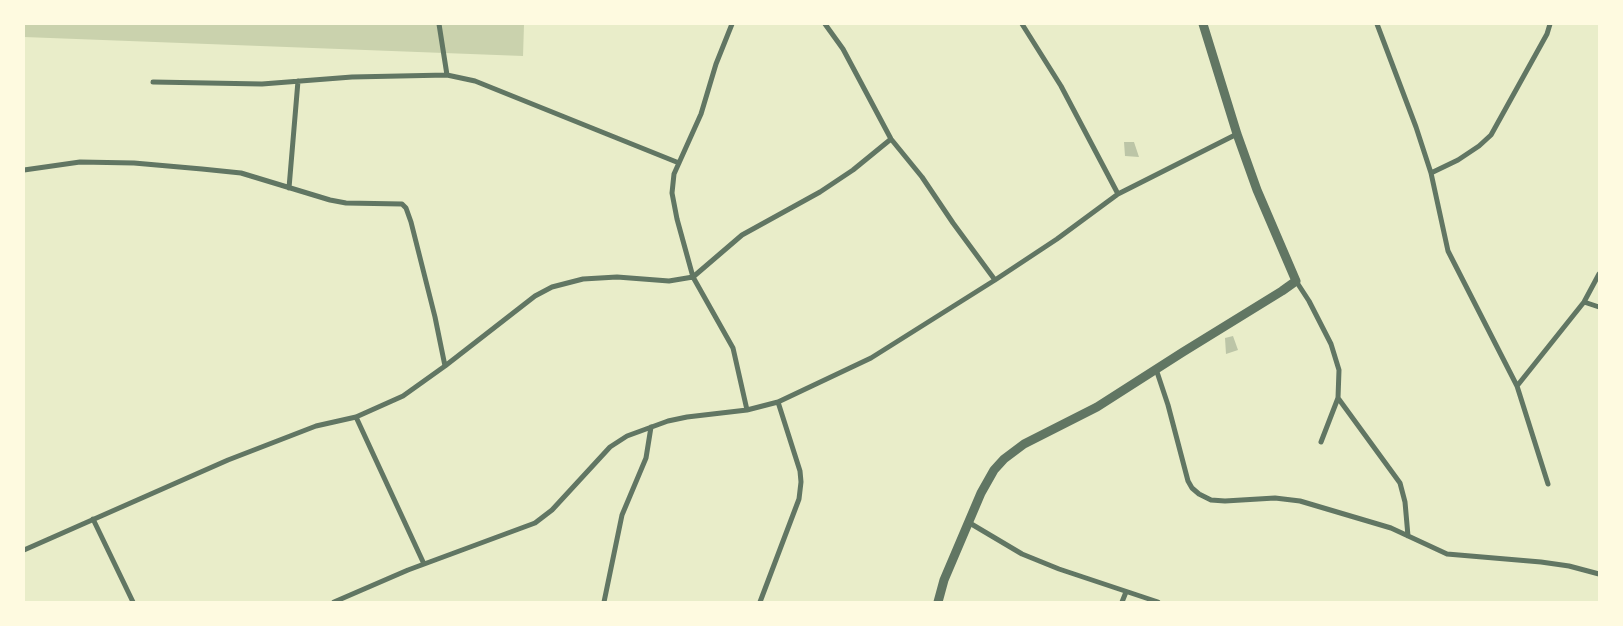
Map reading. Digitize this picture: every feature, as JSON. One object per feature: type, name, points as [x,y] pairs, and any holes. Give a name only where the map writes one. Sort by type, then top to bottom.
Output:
[{"type":"street","points":[[439,24],[447,75]]},
{"type":"street","points":[[732,24],[716,64],[700,114],[674,174],[672,193],[693,278],[733,348],[747,410]]},
{"type":"street","points":[[825,24],[843,49],[891,139],[922,177],[995,280]]},
{"type":"street","points":[[1022,24],[1061,86],[1118,194]]},
{"type":"street","points":[[1203,24],[1237,134],[1257,190],[1296,281],[1331,344],[1339,370],[1338,398],[1321,442]]},
{"type":"street","points":[[1377,24],[1431,173],[1448,251],[1517,386],[1548,484]]},
{"type":"street","points":[[1431,173],[1458,160],[1479,146],[1491,135],[1547,34],[1550,24]]},
{"type":"street","points":[[153,82],[262,84],[352,77],[447,75],[475,81],[679,163]]},
{"type":"street","points":[[290,188],[298,81]]},
{"type":"street","points":[[334,602],[424,564],[535,523],[552,510],[610,447],[627,436],[687,417],[747,410],[778,402],[871,358],[1057,239],[1118,194],[1237,134]]},
{"type":"street","points":[[24,550],[228,460],[297,433],[356,417],[403,396],[535,296],[552,287],[583,279],[617,277],[669,281],[693,278],[742,235],[820,192],[853,170],[891,139]]},
{"type":"street","points":[[24,170],[80,162],[134,163],[242,173],[330,200],[346,203],[402,204],[406,208],[435,317],[444,366]]},
{"type":"street","points":[[1517,386],[1584,302],[1599,274]]},
{"type":"street","points":[[938,602],[944,580],[968,522],[994,470],[1004,459],[1024,444],[1097,408],[1296,281]]},
{"type":"street","points":[[1584,302],[1599,307]]},
{"type":"street","points":[[1156,370],[1168,406],[1188,481],[1199,494],[1211,500],[1275,498],[1300,501],[1391,528],[1447,554],[1541,562],[1569,566],[1599,574]]},
{"type":"street","points":[[1338,398],[1400,483],[1405,502],[1408,536]]},
{"type":"street","points":[[760,602],[799,499],[801,482],[800,471],[778,402]]},
{"type":"street","points":[[356,417],[424,564]]},
{"type":"street","points":[[604,602],[622,515],[646,458],[651,427]]},
{"type":"street","points":[[93,518],[133,602]]},
{"type":"street","points":[[968,522],[1022,554],[1059,569],[1158,602]]},
{"type":"street","points":[[1122,602],[1126,592]]},
{"type":"green space","points":[[24,24],[524,24],[523,56],[24,37]]},
{"type":"building","points":[[1124,142],[1134,142],[1139,157],[1125,156]]},
{"type":"building","points":[[1233,336],[1238,350],[1226,354],[1225,338]]}]
